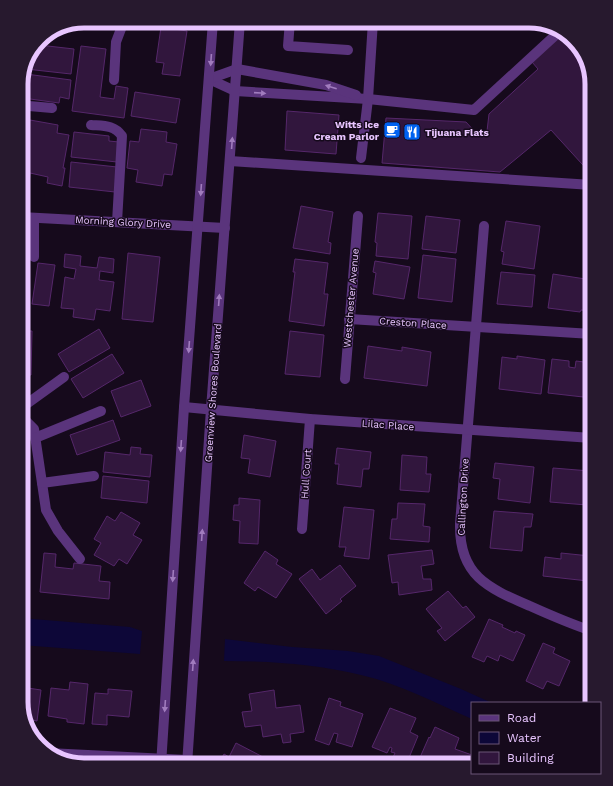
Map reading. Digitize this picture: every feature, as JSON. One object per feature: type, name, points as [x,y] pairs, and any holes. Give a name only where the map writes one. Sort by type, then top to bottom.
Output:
[{"type":"street","points":[[114,80],[116,42],[122,28]]},
{"type":"street","points":[[161,758],[184,408],[213,28]]},
{"type":"street","name":"Greenview Shores Boulevard","points":[[187,758],[211,409],[240,28]]},
{"type":"street","points":[[289,28],[288,46],[348,50]]},
{"type":"street","points":[[361,158],[368,100],[373,28]]},
{"type":"street","points":[[209,79],[235,91],[368,100],[474,110],[556,35]]},
{"type":"street","points":[[209,79],[237,69],[326,85],[368,100]]},
{"type":"street","points":[[28,105],[52,108]]},
{"type":"street","points":[[91,125],[112,127],[118,130],[122,136],[117,222]]},
{"type":"street","points":[[230,161],[585,185]]},
{"type":"street","name":"Westchester Avenue","points":[[344,379],[358,216]]},
{"type":"street","name":"Morning Glory Drive","points":[[28,218],[225,228]]},
{"type":"street","points":[[34,218],[34,257]]},
{"type":"street","points":[[467,430],[484,226]]},
{"type":"street","name":"Creston Place","points":[[349,319],[585,334]]},
{"type":"street","points":[[28,403],[64,378]]},
{"type":"street","name":"Lilac Place","points":[[184,408],[211,409],[310,419],[585,438]]},
{"type":"street","points":[[35,438],[101,411]]},
{"type":"street","name":"Hull Court","points":[[302,528],[310,419]]},
{"type":"street","points":[[28,422],[34,428],[46,510],[58,531],[80,559]]},
{"type":"street","name":"Callington Drive","points":[[467,430],[460,533],[463,551],[470,567],[482,580],[496,591],[585,628]]},
{"type":"street","points":[[43,485],[94,476]]},
{"type":"street","points":[[71,757],[94,758]]},
{"type":"water","points":[[28,619],[130,627],[142,631],[140,654],[28,646]]},
{"type":"water","points":[[225,639],[292,647],[348,651],[379,656],[490,702],[471,702],[471,719],[390,683],[344,671],[293,664],[224,661]]},
{"type":"building","points":[[161,28],[187,31],[180,76],[162,74],[164,63],[156,62]]},
{"type":"building","points":[[560,37],[571,47],[581,62],[585,76],[585,167],[551,130],[500,172],[382,163],[386,118],[466,122],[477,134],[483,134],[487,131],[489,114],[538,69],[532,62]]},
{"type":"building","points":[[44,46],[74,49],[71,74],[30,69],[34,59]]},
{"type":"building","points":[[81,46],[106,49],[100,97],[114,99],[116,86],[128,88],[124,118],[72,111]]},
{"type":"building","points":[[29,74],[71,80],[69,99],[60,97],[59,103],[28,99]]},
{"type":"building","points":[[135,92],[180,99],[176,123],[131,116]]},
{"type":"building","points":[[287,111],[339,115],[336,154],[285,150]]},
{"type":"building","points":[[30,120],[58,125],[57,133],[69,135],[63,168],[65,168],[62,186],[47,183],[48,177],[30,173],[28,184],[28,128]]},
{"type":"building","points":[[141,129],[167,132],[166,142],[177,144],[172,175],[164,174],[162,186],[136,182],[138,170],[127,168],[130,141],[139,142]]},
{"type":"building","points":[[74,132],[109,136],[109,141],[119,142],[117,162],[71,157]]},
{"type":"building","points":[[71,162],[117,167],[115,192],[69,187]]},
{"type":"building","points":[[301,206],[333,212],[328,242],[331,243],[330,254],[293,248]]},
{"type":"building","points":[[378,213],[412,216],[408,259],[376,256],[377,243],[375,242]]},
{"type":"building","points":[[426,216],[460,220],[456,253],[422,249]]},
{"type":"building","points":[[506,221],[540,226],[534,269],[502,264],[504,252],[501,251]]},
{"type":"building","points":[[128,253],[160,257],[153,322],[122,319]]},
{"type":"building","points":[[65,254],[81,256],[80,266],[97,268],[99,257],[114,259],[113,273],[100,271],[99,280],[114,282],[110,311],[96,309],[94,320],[73,317],[74,309],[61,308],[65,277],[74,279],[76,269],[64,267]]},
{"type":"building","points":[[423,255],[456,259],[452,302],[418,298]]},
{"type":"building","points":[[295,259],[328,263],[324,294],[328,294],[324,326],[289,321],[295,272],[293,272]]},
{"type":"building","points":[[375,261],[410,267],[404,299],[373,294],[376,273],[373,272]]},
{"type":"building","points":[[38,263],[55,265],[49,306],[32,304]]},
{"type":"building","points":[[501,272],[535,275],[532,307],[497,304]]},
{"type":"building","points":[[553,274],[585,279],[585,310],[581,310],[580,312],[548,308]]},
{"type":"building","points":[[99,329],[110,348],[69,372],[58,354]]},
{"type":"building","points":[[28,331],[32,331],[31,375],[28,375]]},
{"type":"building","points":[[290,331],[324,335],[320,377],[285,374]]},
{"type":"building","points":[[368,346],[402,351],[402,347],[431,352],[427,386],[364,378]]},
{"type":"building","points":[[112,354],[124,373],[83,398],[71,379]]},
{"type":"building","points":[[517,356],[545,360],[541,394],[499,389],[502,357],[517,359]]},
{"type":"building","points":[[552,359],[569,361],[569,367],[575,368],[576,361],[585,362],[585,397],[548,393]]},
{"type":"building","points":[[141,380],[151,406],[121,417],[111,391]]},
{"type":"building","points":[[113,420],[120,440],[77,455],[70,435]]},
{"type":"building","points":[[244,435],[276,441],[270,477],[248,473],[250,459],[241,458]]},
{"type":"building","points":[[131,447],[141,448],[140,454],[152,455],[150,477],[103,472],[105,452],[130,455]]},
{"type":"building","points":[[337,448],[371,452],[369,469],[363,469],[361,487],[337,484],[339,464],[335,464]]},
{"type":"building","points":[[402,455],[427,457],[426,474],[431,474],[429,492],[400,490]]},
{"type":"building","points":[[495,463],[534,467],[530,503],[498,499],[500,479],[493,478]]},
{"type":"building","points":[[553,468],[585,471],[585,505],[550,502]]},
{"type":"building","points":[[103,476],[149,481],[147,503],[101,498]]},
{"type":"building","points":[[239,498],[260,500],[258,544],[239,543],[240,521],[233,520],[234,505],[239,505]]},
{"type":"building","points":[[398,503],[425,504],[423,526],[430,527],[429,542],[390,539],[392,519],[397,519]]},
{"type":"building","points":[[344,507],[374,510],[369,559],[344,556],[346,547],[339,547]]},
{"type":"building","points":[[494,511],[533,514],[531,527],[524,527],[522,551],[490,548]]},
{"type":"building","points":[[121,512],[140,523],[133,535],[142,540],[127,564],[119,559],[114,566],[94,555],[101,543],[94,539],[107,516],[115,521]]},
{"type":"building","points":[[432,550],[434,564],[421,566],[423,579],[431,579],[432,590],[399,595],[398,582],[392,583],[388,555]]},
{"type":"building","points":[[265,551],[278,560],[276,564],[292,574],[276,598],[258,587],[255,591],[244,583]]},
{"type":"building","points":[[44,553],[56,554],[55,567],[73,569],[74,563],[101,566],[99,581],[110,582],[109,599],[40,592]]},
{"type":"building","points":[[561,553],[585,555],[585,581],[543,576],[545,557],[561,559]]},
{"type":"building","points":[[340,565],[356,586],[340,599],[342,601],[326,614],[299,579],[312,569],[320,580]]},
{"type":"building","points":[[448,591],[463,608],[466,606],[475,617],[445,641],[437,631],[442,628],[426,609]]},
{"type":"building","points":[[489,619],[503,625],[502,627],[515,633],[516,631],[525,635],[513,661],[500,655],[498,661],[487,656],[484,662],[472,657]]},
{"type":"building","points":[[543,643],[555,648],[553,653],[570,661],[559,686],[547,681],[543,689],[526,681]]},
{"type":"building","points":[[70,682],[88,684],[84,724],[67,722],[67,719],[48,716],[51,688],[69,690]]},
{"type":"building","points":[[28,688],[41,690],[37,721],[31,720],[28,710]]},
{"type":"building","points":[[108,689],[132,691],[129,717],[107,715],[107,725],[92,724],[95,693],[108,694]]},
{"type":"building","points":[[274,690],[276,708],[300,705],[304,732],[290,734],[291,742],[283,743],[281,734],[263,737],[261,725],[245,727],[242,712],[252,711],[249,694]]},
{"type":"building","points":[[329,698],[341,702],[340,706],[363,714],[352,747],[336,742],[338,734],[334,733],[329,745],[315,740]]},
{"type":"building","points":[[390,708],[416,718],[410,732],[418,736],[409,758],[393,758],[395,753],[391,752],[392,748],[390,747],[387,753],[372,747]]},
{"type":"building","points":[[435,727],[459,738],[455,749],[471,755],[471,758],[420,758],[429,737],[430,738]]},
{"type":"building","points":[[236,743],[263,757],[222,758],[224,754],[229,757]]},
{"type":"place","name":"Witts Ice Cream Parlor","points":[[392,130]]},
{"type":"place","name":"Tijuana Flats","points":[[412,132]]}]
